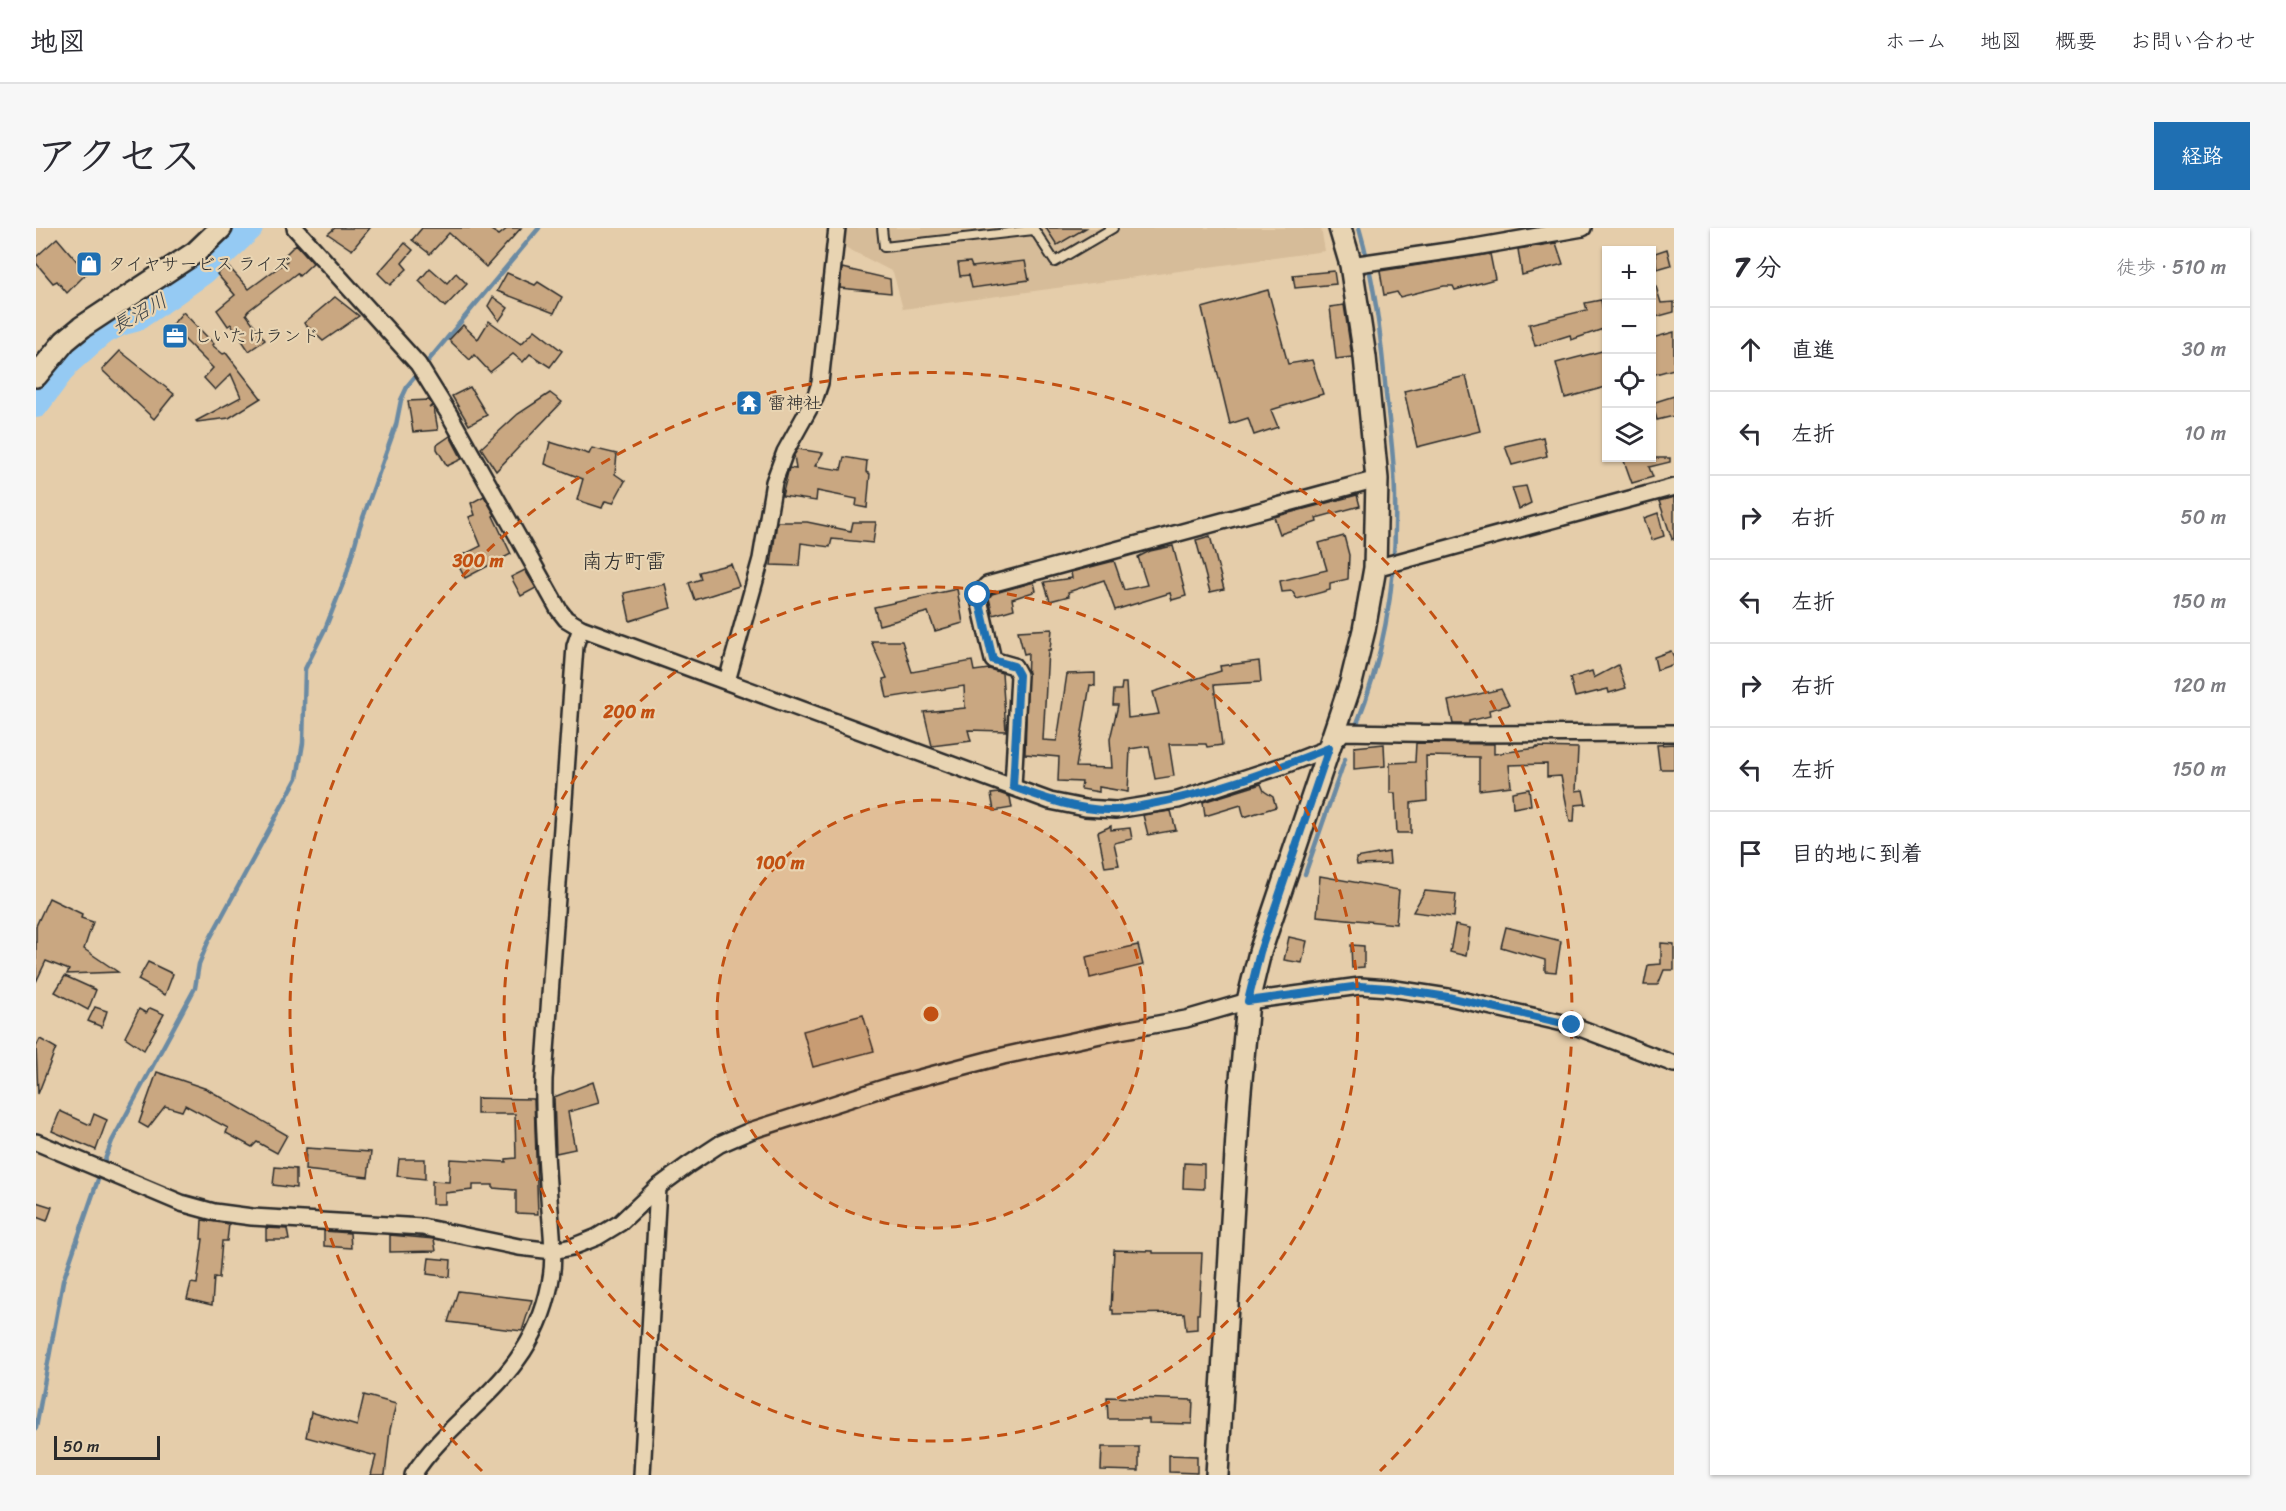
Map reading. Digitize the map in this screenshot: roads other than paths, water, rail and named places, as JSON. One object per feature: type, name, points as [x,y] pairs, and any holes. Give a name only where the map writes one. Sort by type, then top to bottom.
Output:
[{"type":"street","points":[[36,376],[65,341],[82,327],[196,252],[221,228]]},
{"type":"street","points":[[727,681],[761,559],[774,482],[785,452],[815,398],[820,383],[837,228]]},
{"type":"street","points":[[1217,1475],[1238,1113],[1248,1001],[1260,952],[1351,683],[1364,630],[1387,564],[1362,327],[1362,263],[1340,228]]},
{"type":"street","points":[[1362,263],[1583,228]]},
{"type":"street","points":[[302,231],[422,369],[566,620],[581,628],[1050,801],[1085,808],[1116,810],[1178,800],[1329,748],[1343,732],[1674,733]]},
{"type":"street","points":[[1013,787],[1019,675],[1014,666],[993,660],[978,595],[987,585],[1377,479]]},
{"type":"street","points":[[1387,564],[1674,487]]},
{"type":"street","points":[[413,1475],[432,1449],[506,1374],[519,1357],[532,1335],[550,1285],[553,1251],[543,1123],[544,1079],[575,646],[581,628]]},
{"type":"street","points":[[36,1142],[115,1173],[182,1203],[214,1212],[252,1217],[422,1227],[519,1247],[553,1251],[572,1247],[597,1237],[620,1222],[658,1187],[720,1144],[750,1131],[893,1085],[1003,1056],[1186,1019],[1248,1001],[1360,986],[1413,992],[1572,1025],[1674,1064]]},
{"type":"street","points":[[642,1475],[658,1187]]},
{"type":"lane","points":[[882,228],[885,247],[1034,229],[1055,262],[1113,228]]},
{"type":"waterway","name":"長沼川","points":[[36,405],[67,363],[101,333],[120,323],[135,319],[172,294],[203,272],[250,228]]},
{"type":"waterway","points":[[36,1428],[63,1281],[112,1141],[195,988],[199,964],[208,942],[297,778],[303,743],[305,669],[325,629],[346,576],[360,526],[396,425],[401,400],[408,385],[539,228]]},
{"type":"waterway","points":[[1356,726],[1382,643],[1391,586],[1395,528],[1393,460],[1379,331],[1373,289],[1359,228]]},
{"type":"waterway","points":[[1305,874],[1345,759]]},
{"type":"place","name":"タイヤサービス ライズ","points":[[89,264]]},
{"type":"place","name":"しいたけランド","points":[[175,336]]},
{"type":"place","name":"雷神社","points":[[749,403]]},
{"type":"district","name":"南方町雷","points":[[624,561]]}]
